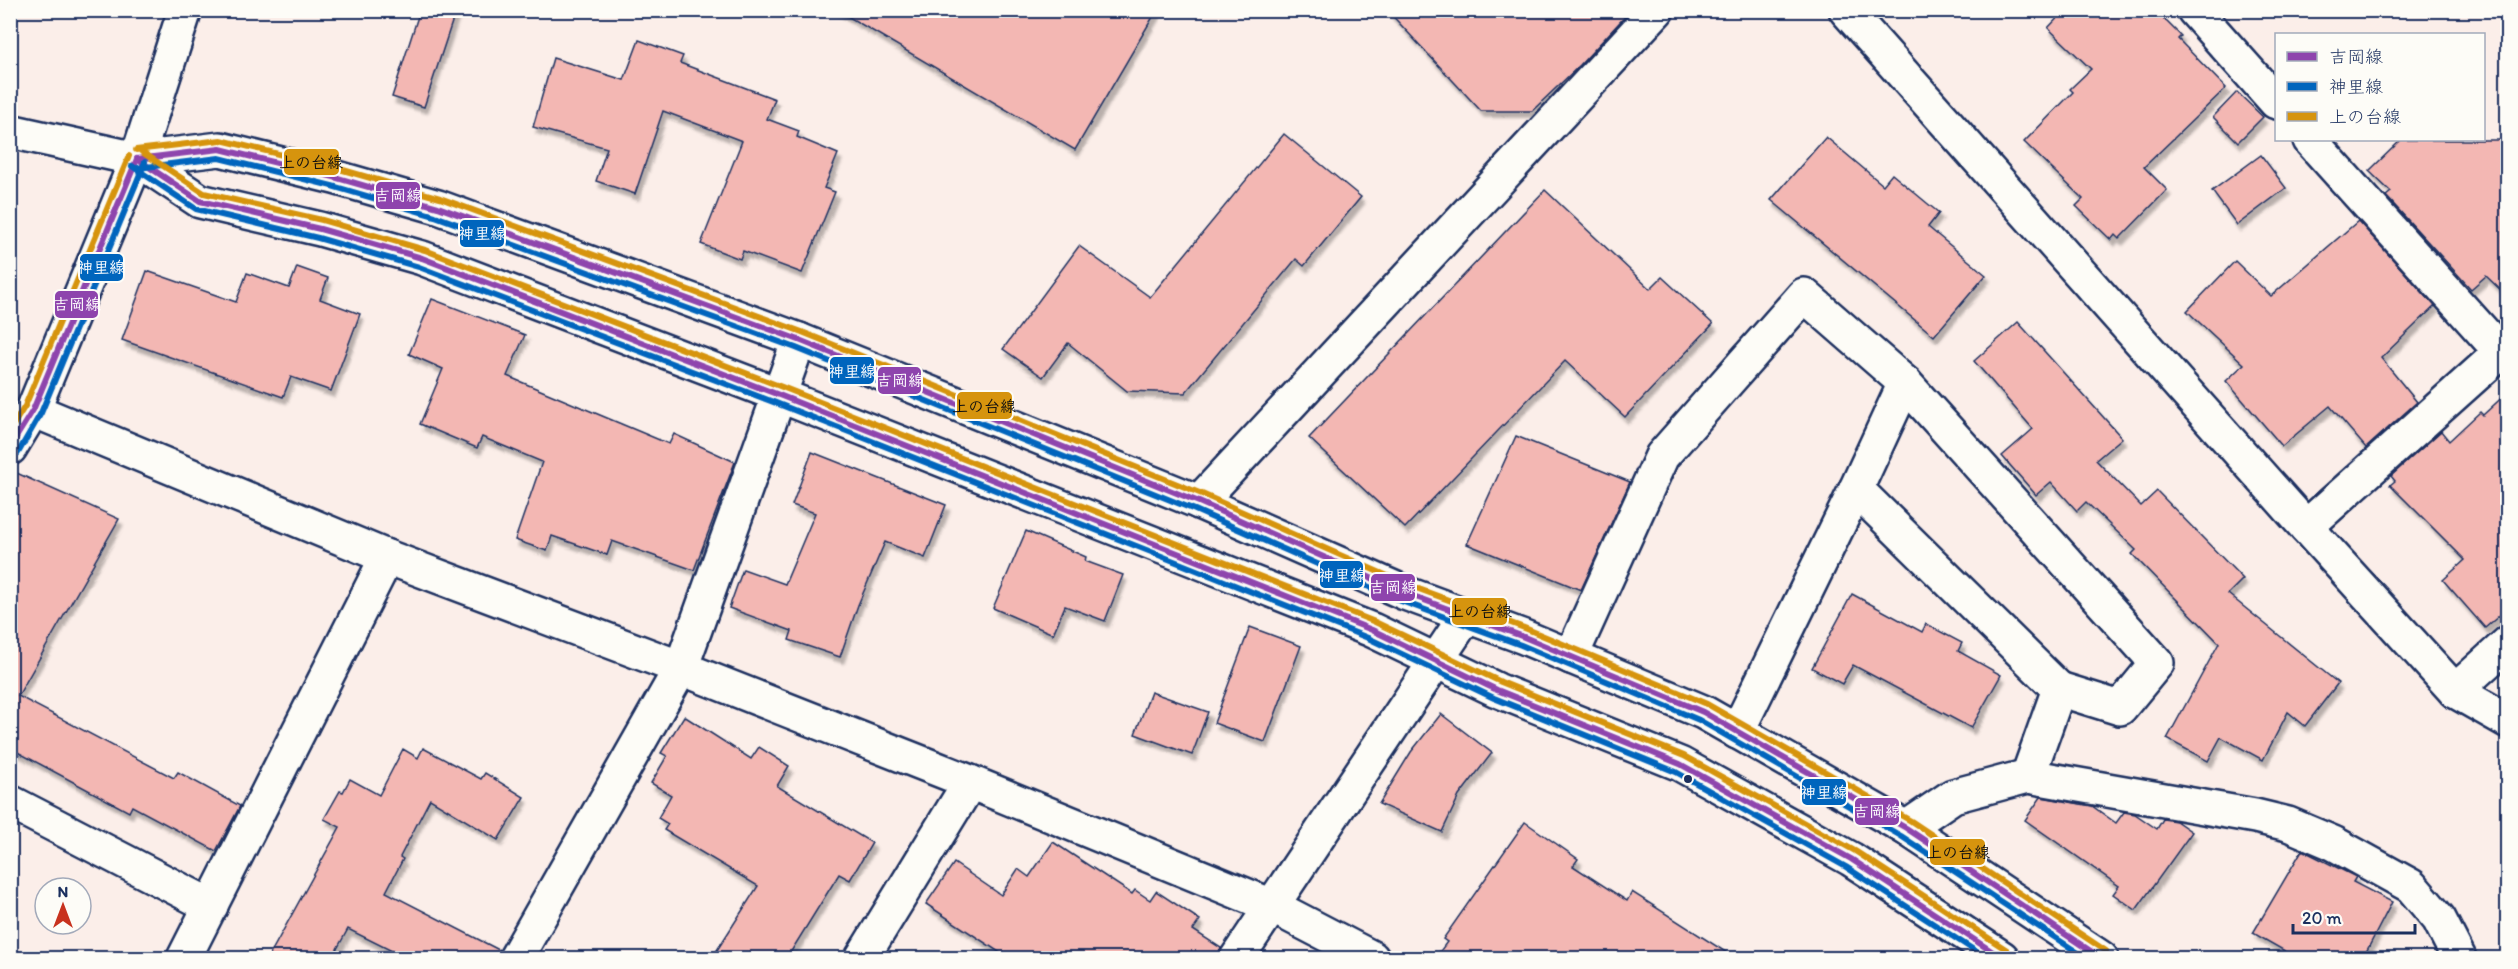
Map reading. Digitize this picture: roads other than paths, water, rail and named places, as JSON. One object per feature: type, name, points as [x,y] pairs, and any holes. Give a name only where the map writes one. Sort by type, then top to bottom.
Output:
[{"type":"main road","points":[[10,448],[33,410],[136,159],[185,10]]},
{"type":"main road","points":[[1199,501],[1657,10]]},
{"type":"main road","points":[[1846,10],[2455,691],[2508,721]]},
{"type":"main road","points":[[2194,10],[2275,100]]},
{"type":"main road","points":[[10,131],[136,159],[220,149],[334,177],[438,207],[799,340],[1199,501],[1406,593],[1571,657],[1703,712],[1906,828],[2090,955]]},
{"type":"main road","points":[[2306,527],[2504,349],[2311,141]]},
{"type":"main road","points":[[136,159],[200,201],[320,229],[422,258],[780,395],[1372,630],[1497,690],[1680,764],[1851,859],[2002,958]]},
{"type":"main road","points":[[1571,657],[1662,456],[1804,295],[1905,383],[2157,663],[2120,708],[2059,690],[1856,489]]},
{"type":"main road","points":[[516,958],[681,668],[799,340]]},
{"type":"main road","points":[[1737,732],[1856,489],[1905,383]]},
{"type":"main road","points":[[33,410],[387,556],[681,668],[970,782],[1272,906],[1372,958]]},
{"type":"main road","points":[[184,958],[387,556]]},
{"type":"main road","points":[[1237,958],[1466,616]]},
{"type":"main road","points":[[2455,691],[2508,643]]},
{"type":"main road","points":[[2028,776],[2059,690]]},
{"type":"main road","points":[[1906,828],[1953,796],[2028,776],[2255,816],[2288,824],[2333,843],[2411,886],[2439,919],[2459,958]]},
{"type":"main road","points":[[862,958],[970,782]]},
{"type":"main road","points":[[10,802],[211,906]]}]
